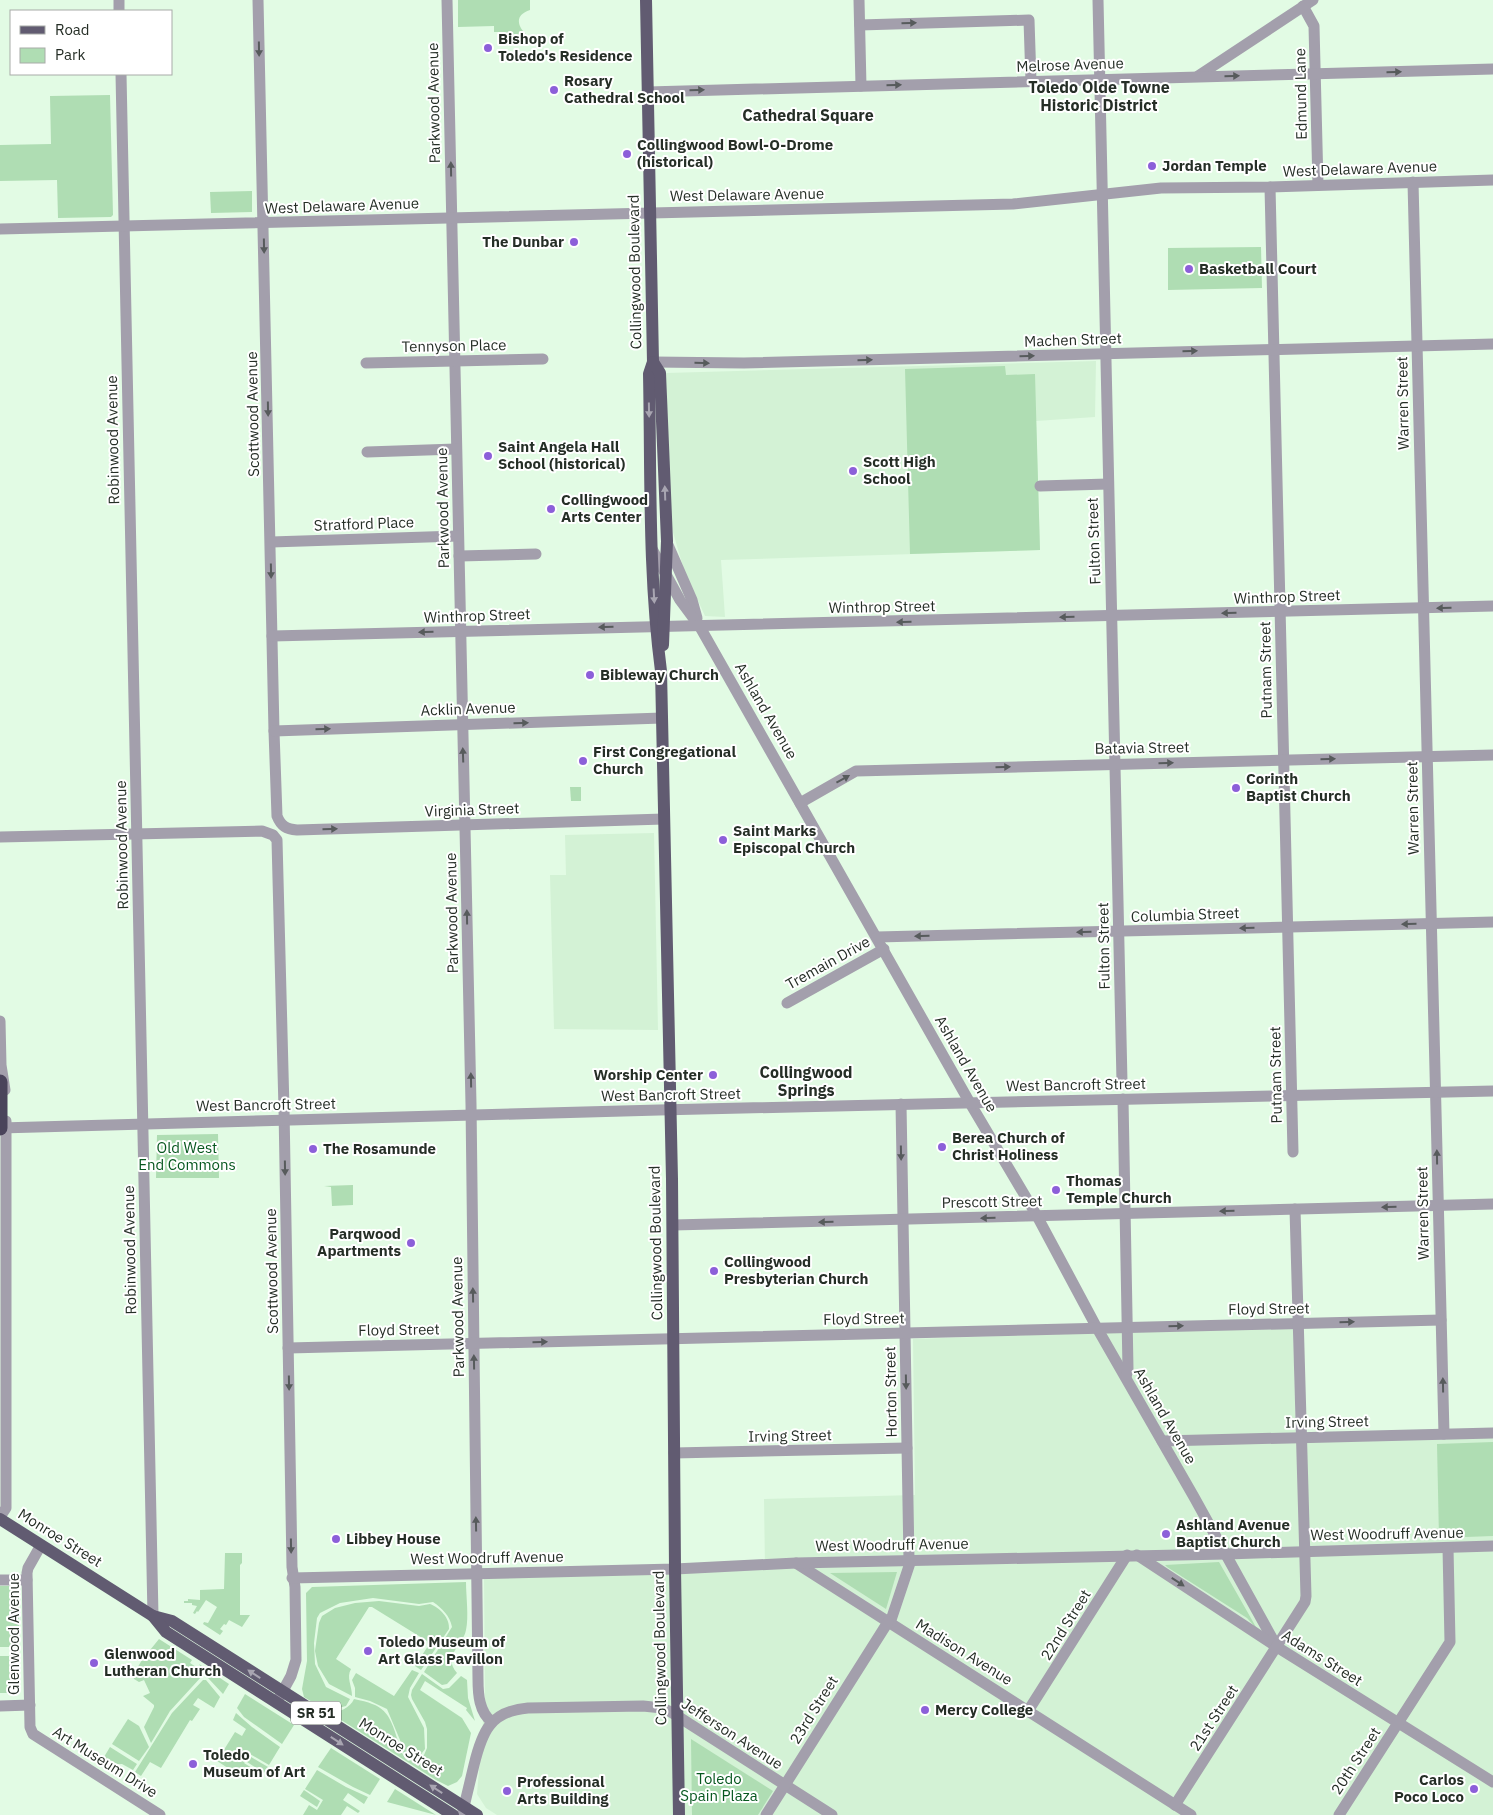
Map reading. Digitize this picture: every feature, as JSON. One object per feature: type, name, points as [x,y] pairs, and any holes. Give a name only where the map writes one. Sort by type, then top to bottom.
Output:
[{"type":"highway","points":[[0,1082],[2,1128]]},
{"type":"main road","name":"Collingwood Boulevard","points":[[646,0],[653,362],[649,374],[651,547],[660,626],[671,1110],[679,1815]]},
{"type":"main road","name":"Collingwood Boulevard","points":[[653,362],[660,373],[666,542],[666,577],[660,626]]},
{"type":"main road","points":[[650,441],[663,446]]},
{"type":"main road","name":"Monroe Street","points":[[0,1518],[153,1616],[172,1621],[453,1815]]},
{"type":"main road","name":"Monroe Street","points":[[280,1697],[463,1811],[477,1815]]},
{"type":"street","name":"Scottwood Avenue","points":[[258,0],[274,731],[277,816],[282,826]]},
{"type":"street","name":"Parkwood Avenue","points":[[447,0],[471,1115],[478,1693],[482,1709],[487,1718],[492,1722]]},
{"type":"street","points":[[859,0],[861,86]]},
{"type":"street","name":"Fulton Street","points":[[1098,0],[1122,1082]]},
{"type":"street","points":[[1198,76],[1308,3]]},
{"type":"street","name":"Edmund Lane","points":[[1308,3],[1314,26],[1318,185]]},
{"type":"street","points":[[860,25],[1029,20],[1031,81]]},
{"type":"street","name":"Melrose Avenue","points":[[648,92],[1493,69]]},
{"type":"street","name":"Robinwood Avenue","points":[[120,75],[153,1616]]},
{"type":"street","name":"West Delaware Avenue","points":[[0,229],[1013,204],[1161,188],[1493,180]]},
{"type":"street","name":"Warren Street","points":[[1413,182],[1444,1434]]},
{"type":"street","name":"Putnam Street","points":[[1270,186],[1293,1152]]},
{"type":"street","name":"Machen Street","points":[[653,362],[744,363],[1493,344]]},
{"type":"street","name":"Tennyson Place","points":[[366,363],[543,359]]},
{"type":"street","points":[[367,452],[456,449]]},
{"type":"street","points":[[1040,486],[1108,484]]},
{"type":"street","name":"Stratford Place","points":[[271,542],[458,536]]},
{"type":"street","name":"Ashland Avenue","points":[[666,542],[692,600],[700,627]]},
{"type":"street","name":"Ashland Avenue","points":[[651,547],[680,600],[700,627],[884,948],[970,1103],[1037,1216],[1277,1647]]},
{"type":"street","points":[[459,556],[536,554]]},
{"type":"street","name":"Winthrop Street","points":[[272,636],[660,626],[700,627],[1493,606]]},
{"type":"street","name":"Acklin Avenue","points":[[274,731],[662,718]]},
{"type":"street","name":"Batavia Street","points":[[800,802],[856,771],[1493,755]]},
{"type":"street","name":"Virginia Street","points":[[282,826],[289,830],[297,830],[664,819]]},
{"type":"street","name":"Scottwood Avenue","points":[[136,834],[262,831],[274,836],[278,840],[285,1120],[292,1578],[295,1587],[296,1660],[291,1676],[280,1697]]},
{"type":"street","points":[[0,838],[136,834]]},
{"type":"street","name":"Columbia Street","points":[[877,937],[1493,922]]},
{"type":"street","name":"Tremain Drive","points":[[787,1003],[884,948]]},
{"type":"street","points":[[0,1021],[1,1065],[5,1094],[2,1128],[6,1508],[0,1518]]},
{"type":"street","name":"West Bancroft Street","points":[[2,1128],[900,1104],[1493,1091]]},
{"type":"street","points":[[1123,1099],[1128,1369],[1126,1378]]},
{"type":"street","name":"Horton Street","points":[[900,1104],[910,1560]]},
{"type":"street","name":"Prescott Street","points":[[673,1226],[1493,1204]]},
{"type":"street","points":[[1277,1647],[1305,1602],[1306,1596],[1295,1210]]},
{"type":"street","name":"Floyd Street","points":[[288,1348],[1441,1320]]},
{"type":"street","name":"Irving Street","points":[[1162,1441],[1493,1433]]},
{"type":"street","name":"Irving Street","points":[[674,1454],[907,1448]]},
{"type":"street","name":"Glenwood Avenue","points":[[31,1730],[27,1580],[28,1568],[41,1545]]},
{"type":"street","name":"West Woodruff Avenue","points":[[292,1578],[675,1569],[796,1563],[1493,1546]]},
{"type":"street","points":[[1397,1724],[1450,1642],[1448,1548]]},
{"type":"street","name":"Adams Street","points":[[1132,1555],[1397,1724],[1493,1782]]},
{"type":"street","name":"22nd Street","points":[[1028,1711],[1132,1555]]},
{"type":"street","name":"23rd Street","points":[[766,1815],[889,1622],[910,1560]]},
{"type":"street","name":"Madison Avenue","points":[[796,1563],[1182,1811]]},
{"type":"street","points":[[0,1580],[27,1580]]},
{"type":"street","name":"21st Street","points":[[1182,1811],[1277,1647]]},
{"type":"street","points":[[0,1706],[30,1705]]},
{"type":"street","name":"Jefferson Avenue","points":[[492,1722],[508,1711],[517,1709],[651,1706],[662,1708],[832,1815]]},
{"type":"street","points":[[463,1811],[481,1737],[492,1722]]},
{"type":"street","name":"20th Street","points":[[1339,1815],[1397,1724]]},
{"type":"street","name":"Art Museum Drive","points":[[31,1730],[160,1815]]},
{"type":"shaded area","name":"Scott High School","points":[[1096,361],[1095,417],[1036,421],[1040,550],[721,560],[725,617],[705,616],[684,570],[670,522],[666,373]]},
{"type":"shaded area","points":[[654,833],[658,1030],[554,1029],[550,875],[566,875],[565,835]]},
{"type":"shaded area","points":[[1293,1326],[1296,1441],[1493,1436],[1493,1815],[497,1815],[486,1808],[477,1794],[485,1697],[484,1577],[765,1569],[764,1499],[915,1495],[913,1339]]},
{"type":"green space","points":[[458,0],[530,0],[530,10],[519,18],[521,29],[528,36],[499,37],[499,32],[494,32],[494,26],[458,27]]},
{"type":"green space","points":[[110,95],[113,215],[111,217],[58,218],[57,180],[0,181],[0,145],[51,144],[50,96]]},
{"type":"green space","points":[[252,191],[252,212],[211,213],[210,192]]},
{"type":"green space","points":[[1261,247],[1262,288],[1168,290],[1168,248]]},
{"type":"green space","points":[[1005,366],[1006,375],[1035,374],[1040,550],[910,554],[905,369]]},
{"type":"green space","points":[[570,787],[581,787],[581,801],[571,801]]},
{"type":"green space","name":"Old West End Commons","points":[[218,1134],[219,1178],[156,1178],[157,1135]]},
{"type":"green space","points":[[353,1185],[353,1205],[332,1206],[331,1187],[324,1186]]},
{"type":"green space","points":[[1493,1442],[1493,1536],[1439,1538],[1437,1444]]},
{"type":"green space","points":[[225,1553],[242,1553],[242,1563],[240,1565],[240,1615],[250,1615],[242,1627],[229,1620],[220,1629],[223,1631],[220,1635],[203,1624],[204,1622],[208,1623],[217,1607],[206,1600],[195,1614],[193,1613],[197,1606],[192,1605],[192,1603],[184,1603],[184,1601],[188,1601],[188,1599],[200,1600],[200,1590],[224,1589]]},
{"type":"green space","points":[[1219,1562],[1257,1629],[1247,1618],[1165,1565]]},
{"type":"green space","points":[[897,1572],[886,1609],[830,1573]]},
{"type":"green space","points":[[466,1582],[467,1625],[464,1636],[452,1656],[453,1667],[457,1673],[447,1684],[442,1685],[424,1672],[452,1627],[445,1613],[433,1602],[419,1604],[373,1598],[340,1603],[320,1613],[317,1618],[314,1643],[315,1664],[326,1687],[350,1699],[346,1706],[327,1711],[304,1697],[302,1689],[307,1661],[306,1593],[312,1587]]},
{"type":"green space","points":[[0,1586],[16,1586],[19,1591],[19,1647],[0,1647]]},
{"type":"green space","points":[[379,1601],[419,1606],[430,1604],[444,1614],[448,1621],[449,1629],[421,1670],[415,1666],[428,1646],[427,1641],[372,1607],[369,1607],[336,1659],[351,1669],[349,1679],[352,1696],[329,1684],[318,1666],[315,1651],[319,1623],[322,1616],[335,1608],[355,1603]]},
{"type":"green space","points":[[159,1639],[192,1660],[190,1663],[196,1667],[202,1676],[170,1711],[151,1743],[144,1727],[154,1705],[143,1696],[150,1693],[144,1680],[139,1682],[134,1679],[133,1675]]},
{"type":"green space","points":[[0,1656],[9,1656],[11,1693],[0,1693]]},
{"type":"green space","points":[[199,1664],[229,1684],[223,1694],[208,1678]]},
{"type":"green space","points":[[412,1670],[419,1673],[410,1688],[408,1697],[424,1728],[425,1749],[419,1757],[410,1759],[404,1754],[387,1709],[370,1701],[355,1697],[355,1688],[352,1680],[356,1673],[394,1696]]},
{"type":"green space","points":[[422,1674],[443,1689],[449,1688],[461,1676],[467,1680],[468,1698],[475,1721],[466,1710],[467,1708],[425,1681],[420,1690],[462,1718],[471,1733],[462,1776],[457,1782],[448,1786],[330,1713],[344,1709],[354,1699],[379,1707],[392,1723],[402,1752],[408,1761],[419,1759],[424,1755],[427,1748],[427,1729],[411,1695]]},
{"type":"green space","points":[[203,1680],[206,1680],[220,1697],[214,1708],[198,1698],[193,1705],[200,1709],[192,1721],[190,1720],[161,1768],[150,1762],[141,1776],[135,1772],[172,1713]]},
{"type":"green space","points":[[245,1694],[294,1725],[282,1744],[244,1717],[237,1708]]},
{"type":"green space","points":[[236,1713],[280,1747],[269,1765],[250,1754],[244,1763],[263,1775],[261,1777],[250,1771],[245,1779],[217,1761],[235,1732],[242,1736],[246,1729],[233,1720]]},
{"type":"green space","points":[[128,1719],[139,1726],[149,1747],[139,1761],[112,1744]]},
{"type":"green space","name":"Toledo Spain Plaza","points":[[691,1739],[773,1791],[758,1815],[692,1815]]},
{"type":"green space","points":[[110,1747],[137,1764],[133,1770],[122,1764],[102,1765]]},
{"type":"green space","points":[[331,1748],[380,1779],[370,1795],[318,1767]]},
{"type":"green space","points":[[251,1757],[268,1767],[264,1773],[247,1762]]},
{"type":"green space","points":[[317,1770],[368,1797],[364,1804],[348,1793],[343,1800],[360,1811],[358,1813],[347,1806],[341,1815],[303,1815],[309,1805],[317,1810],[323,1800],[305,1789]]},
{"type":"green space","points":[[395,1789],[436,1815],[387,1802]]},
{"type":"green space","points":[[304,1790],[320,1801],[317,1807],[300,1796]]},
{"type":"place","name":"Bishop of Toledo's Residence","points":[[488,48]]},
{"type":"place","name":"Rosary Cathedral School","points":[[554,90]]},
{"type":"place","name":"Collingwood Bowl-O-Drome (historical)","points":[[627,154]]},
{"type":"place","name":"Jordan Temple","points":[[1152,166]]},
{"type":"place","name":"The Dunbar","points":[[574,242]]},
{"type":"place","name":"Basketball Court","points":[[1189,269]]},
{"type":"place","name":"Saint Angela Hall School (historical)","points":[[488,456]]},
{"type":"place","name":"Scott High School","points":[[853,471]]},
{"type":"place","name":"Collingwood Arts Center","points":[[551,509]]},
{"type":"place","name":"Bibleway Church","points":[[590,675]]},
{"type":"place","name":"First Congregational Church","points":[[583,761]]},
{"type":"place","name":"Corinth Baptist Church","points":[[1236,788]]},
{"type":"place","name":"Saint Marks Episcopal Church","points":[[723,840]]},
{"type":"place","name":"Worship Center","points":[[713,1075]]},
{"type":"place","name":"Berea Church of Christ Holiness","points":[[942,1147]]},
{"type":"place","name":"The Rosamunde","points":[[313,1149]]},
{"type":"place","name":"Thomas Temple Church","points":[[1056,1190]]},
{"type":"place","name":"Parqwood Apartments","points":[[411,1243]]},
{"type":"place","name":"Collingwood Presbyterian Church","points":[[714,1271]]},
{"type":"place","name":"Ashland Avenue Baptist Church","points":[[1166,1534]]},
{"type":"place","name":"Libbey House","points":[[336,1539]]},
{"type":"place","name":"Toledo Museum of Art Glass Pavillon","points":[[368,1651]]},
{"type":"place","name":"Glenwood Lutheran Church","points":[[94,1663]]},
{"type":"place","name":"Mercy College","points":[[925,1710]]},
{"type":"place","name":"Toledo Museum of Art","points":[[193,1764]]},
{"type":"place","name":"Carlos Poco Loco","points":[[1474,1789]]},
{"type":"place","name":"Professional Arts Building","points":[[507,1791]]},
{"type":"district","name":"Toledo Olde Towne Historic District","points":[[1099,96]]},
{"type":"district","name":"Cathedral Square","points":[[808,115]]},
{"type":"district","name":"Collingwood Springs","points":[[806,1081]]}]
